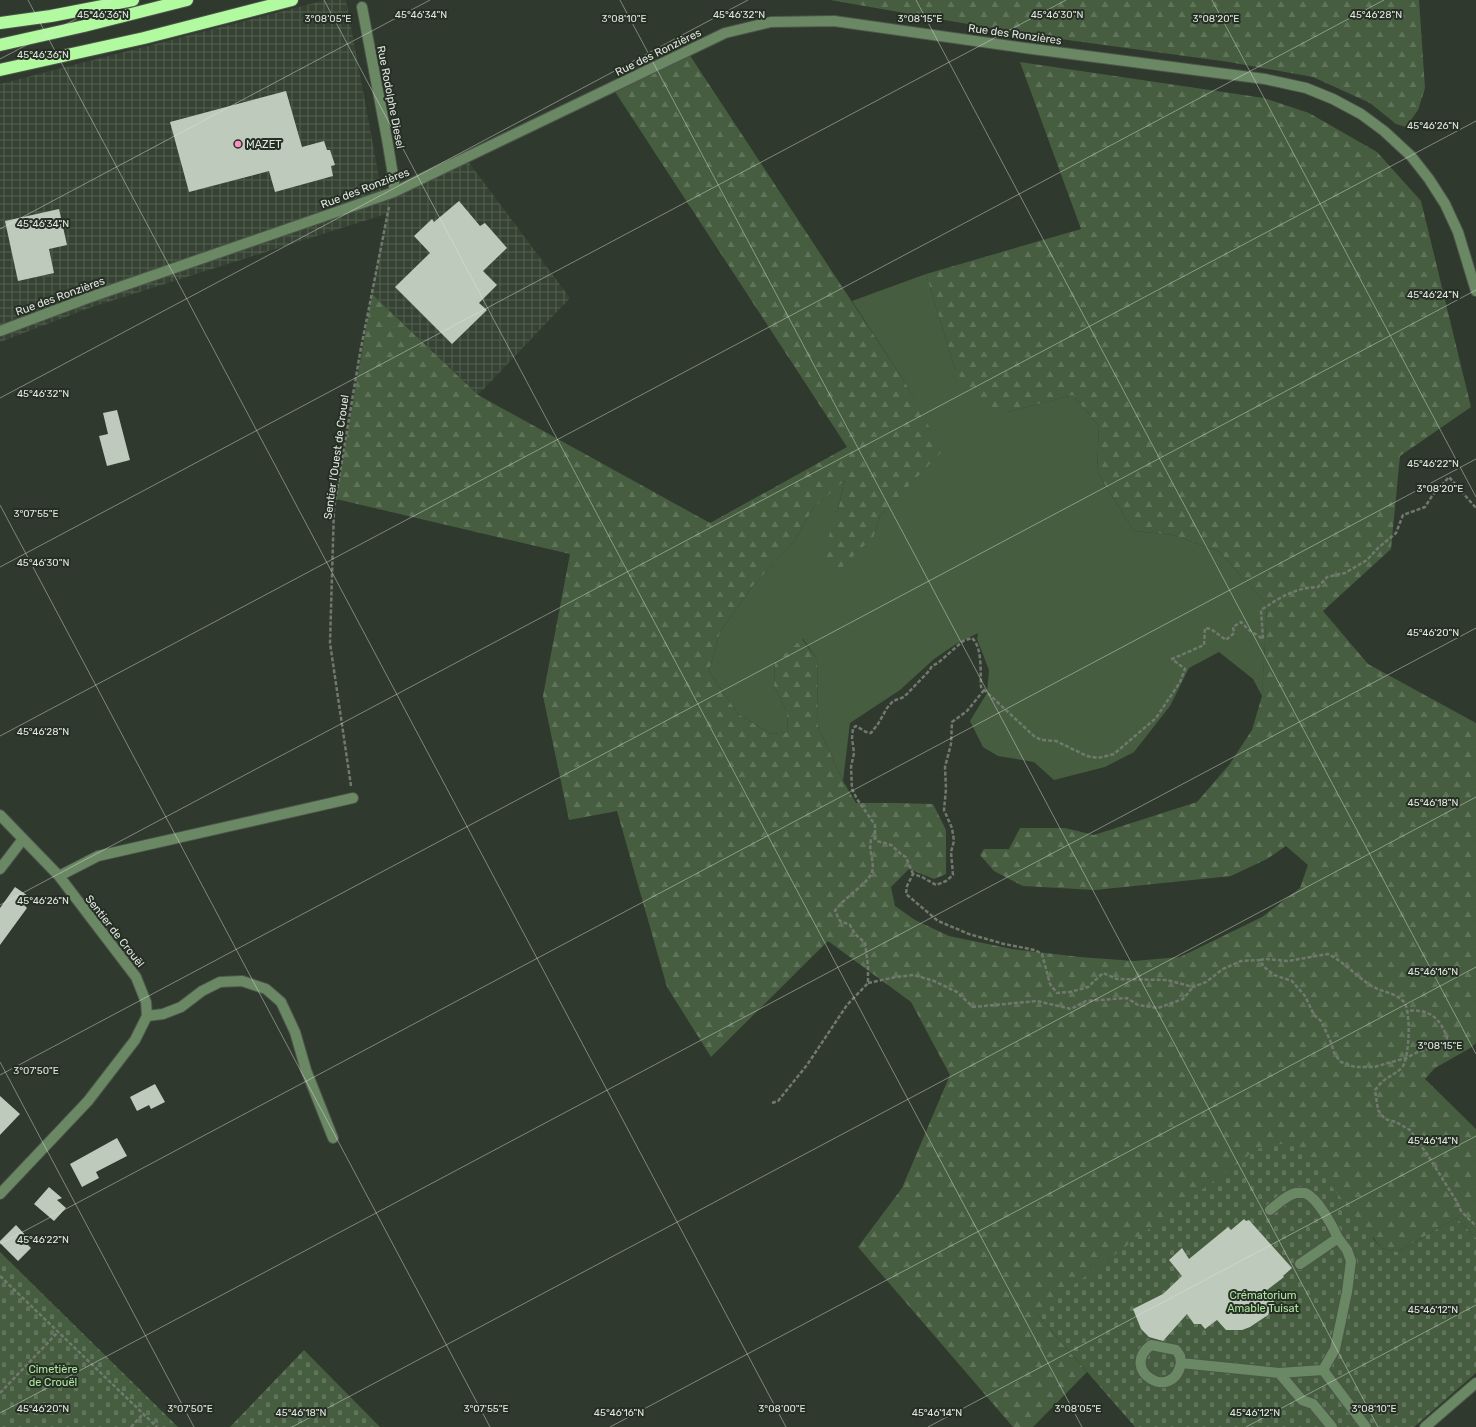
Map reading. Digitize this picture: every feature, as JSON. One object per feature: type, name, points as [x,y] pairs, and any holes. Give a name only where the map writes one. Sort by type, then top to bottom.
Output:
[{"type":"highway","points":[[0,24],[133,0]]},
{"type":"highway","points":[[0,45],[187,0]]},
{"type":"highway","points":[[0,70],[144,38],[292,0]]},
{"type":"street","name":"Rue Rodolphe Diesel","points":[[362,7],[387,138],[394,181],[394,192]]},
{"type":"street","name":"Rue des Ronzières","points":[[0,331],[88,298],[394,192],[725,33],[771,22],[834,21],[1025,48],[1265,79],[1306,88],[1333,99],[1361,114],[1384,131],[1410,156],[1429,179],[1445,204],[1458,232],[1476,291]]},
{"type":"street","points":[[59,876],[98,856],[353,798]]},
{"type":"street","name":"Sentier de Crouël","points":[[0,815],[59,876],[136,976],[146,1002],[147,1016]]},
{"type":"street","points":[[0,869],[23,839]]},
{"type":"street","points":[[0,1194],[88,1101],[135,1040],[147,1016],[163,1014],[182,1007],[202,991],[220,982],[242,981],[266,989],[281,1002],[295,1032],[306,1070],[333,1138]]},
{"type":"street","points":[[1270,1210],[1285,1198],[1295,1194],[1305,1193],[1315,1201],[1332,1225],[1351,1261],[1347,1292],[1335,1349],[1323,1370]]},
{"type":"street","points":[[1300,1264],[1338,1238]]},
{"type":"street","points":[[1181,1363],[1279,1373],[1323,1370]]},
{"type":"street","points":[[1323,1370],[1366,1427]]},
{"type":"street","points":[[1279,1373],[1302,1400],[1313,1404],[1332,1427]]},
{"type":"street","points":[[1425,1427],[1476,1383]]},
{"type":"path","name":"Sentier l'Ouest de Crouel","points":[[353,798],[330,643],[334,508],[363,338],[387,214],[394,192]]},
{"type":"path","points":[[984,690],[967,711],[952,722],[951,744],[945,766],[946,789],[944,810],[952,828],[954,841],[951,852],[954,875],[946,881],[936,885],[913,874],[906,857],[891,845],[877,841],[875,838],[874,825],[856,800],[852,789],[851,767],[854,752],[852,738],[853,728],[856,726],[866,732],[871,732],[893,701],[904,697],[925,676],[932,666],[938,663],[968,638],[972,638],[976,641],[980,658],[982,687],[984,690],[1035,737],[1042,740],[1056,741],[1087,756],[1098,758],[1114,754],[1156,718],[1180,682],[1185,669],[1172,659],[1204,645],[1205,628],[1211,629],[1226,640],[1234,633],[1233,627],[1241,622],[1249,630],[1263,639],[1261,610],[1294,590],[1308,587],[1318,587],[1327,577],[1345,573],[1367,560],[1396,532],[1403,515],[1424,507],[1448,477],[1476,508]]},
{"type":"path","points":[[868,983],[868,966],[865,944],[855,934],[850,925],[840,921],[835,911],[840,903],[869,878],[872,866],[870,844],[871,840],[875,838]]},
{"type":"path","points":[[913,874],[907,886],[906,894],[938,921],[968,934],[1004,944],[1035,950],[1042,954],[1050,984],[1057,993],[1070,992],[1088,987],[1103,973],[1117,979],[1168,980],[1193,987]]},
{"type":"path","points":[[772,1103],[778,1101],[807,1065],[848,1005],[868,983],[914,975],[934,981],[957,992],[973,1007],[1037,1001],[1071,1009],[1086,1001],[1127,998],[1138,1005],[1158,1008],[1183,999],[1193,987],[1206,982],[1222,969],[1241,961],[1265,959],[1288,961],[1328,954],[1341,961],[1348,969],[1372,987],[1396,996],[1404,1001],[1408,1011],[1406,1058],[1404,1065],[1397,1073],[1381,1082],[1375,1090],[1378,1110],[1385,1119],[1396,1122],[1410,1130],[1457,1202],[1461,1211],[1476,1226]]},
{"type":"path","points":[[1260,960],[1264,967],[1274,975],[1292,981],[1305,996],[1314,1015],[1321,1021],[1335,1055],[1341,1062],[1354,1067],[1374,1067],[1406,1058],[1420,1051],[1444,1043],[1447,1038],[1440,1022],[1430,1013],[1415,1010],[1408,1011]]},
{"type":"path","points":[[0,1276],[157,1427]]},
{"type":"path","points":[[0,1393],[58,1332]]},
{"type":"path","points":[[131,1427],[143,1414]]},
{"type":"shaded area","points":[[326,0],[346,0],[382,193],[464,156],[570,298],[478,395],[372,294],[386,214],[92,307],[0,342],[0,84]]},
{"type":"green space","points":[[830,0],[1419,0],[1425,88],[1418,110],[1406,127],[1396,124],[1370,103],[1313,77],[1229,62],[1031,35]]},
{"type":"green space","points":[[687,51],[906,384],[942,451],[880,516],[874,536],[838,571],[822,554],[837,514],[845,480],[813,508],[795,540],[751,588],[720,632],[709,671],[738,714],[771,734],[788,732],[787,712],[774,686],[775,662],[802,639],[817,659],[818,727],[843,781],[856,803],[933,804],[946,830],[946,874],[934,879],[909,869],[891,887],[895,906],[915,920],[949,936],[1012,949],[1080,957],[1134,961],[1180,957],[1262,917],[1300,888],[1308,865],[1286,846],[1267,859],[1231,876],[1095,890],[1023,886],[994,871],[980,855],[984,849],[1009,849],[1020,828],[1065,828],[1094,835],[1197,802],[1229,765],[1252,730],[1262,696],[1267,605],[1220,552],[1174,535],[1134,531],[1097,472],[1099,426],[1073,395],[1004,413],[979,409],[955,369],[926,274],[1081,229],[1020,62],[1264,98],[1309,113],[1377,152],[1421,201],[1471,407],[1400,456],[1391,549],[1323,611],[1368,664],[1476,723],[1476,1043],[1472,1047],[1435,1068],[1425,1079],[1476,1129],[1476,1238],[1456,1218],[1398,1252],[1381,1248],[1373,1237],[1036,1313],[1087,1372],[1033,1427],[1013,1427],[858,1247],[902,1188],[950,1075],[911,1002],[828,941],[711,1057],[667,987],[617,811],[569,820],[543,696],[570,554],[336,499],[372,294],[478,395],[710,523],[847,447],[612,87]]},
{"type":"green space","points":[[926,274],[955,369],[1004,413],[1073,395],[1099,426],[1097,472],[1134,531],[1174,535],[1220,552],[1267,605],[1262,696],[1253,679],[1219,652],[1189,668],[1170,706],[1134,752],[1105,767],[1054,780],[1034,762],[998,756],[983,747],[970,721],[987,693],[989,670],[977,639],[978,633],[956,644],[934,659],[900,690],[850,723],[843,781],[818,727],[817,659],[803,639],[775,662],[774,686],[787,712],[788,732],[771,734],[738,714],[709,671],[720,632],[751,588],[795,540],[813,508],[845,479],[837,514],[874,536],[880,516],[941,451],[906,384],[852,301]]},
{"type":"green space","name":"Crématorium Amable Tuisat","points":[[1295,1141],[1381,1248],[1398,1252],[1456,1218],[1476,1238],[1476,1373],[1414,1427],[1135,1427],[1036,1313],[1257,1149]]},
{"type":"green space","name":"Cimetière de Crouël","points":[[0,1252],[178,1427],[0,1427]]},
{"type":"green space","points":[[304,1350],[380,1427],[230,1427]]},
{"type":"building","name":"MAZET","points":[[286,91],[302,147],[324,141],[327,150],[330,150],[335,165],[331,166],[333,176],[275,192],[269,171],[189,192],[170,122]]},
{"type":"building","points":[[459,201],[480,226],[485,223],[507,248],[483,271],[497,285],[479,303],[487,310],[452,344],[395,287],[430,253],[414,236],[432,219],[434,222]]},
{"type":"building","points":[[59,209],[67,245],[49,249],[54,273],[18,281],[5,221]]},
{"type":"building","points":[[117,410],[130,460],[107,466],[99,436],[108,434],[103,413]]},
{"type":"building","points":[[15,887],[31,898],[25,906],[27,908],[0,945],[0,908]]},
{"type":"building","points":[[155,1084],[165,1102],[151,1109],[149,1105],[137,1111],[130,1097]]},
{"type":"building","points":[[0,1096],[20,1114],[0,1135]]},
{"type":"building","points":[[117,1138],[127,1156],[96,1172],[99,1178],[82,1187],[70,1164]]},
{"type":"building","points":[[49,1187],[62,1198],[57,1200],[66,1208],[54,1221],[34,1204]]},
{"type":"building","points":[[1244,1219],[1246,1221],[1249,1220],[1292,1268],[1283,1276],[1284,1277],[1263,1293],[1275,1299],[1268,1315],[1250,1327],[1242,1330],[1226,1330],[1217,1320],[1205,1329],[1201,1324],[1194,1324],[1187,1314],[1163,1341],[1149,1337],[1141,1329],[1133,1309],[1163,1294],[1182,1276],[1169,1260],[1182,1248],[1189,1259],[1228,1227],[1231,1230]]},
{"type":"building","points":[[16,1225],[28,1238],[25,1242],[31,1248],[18,1261],[0,1243],[0,1241]]},
{"type":"place","name":"MAZET","points":[[238,144]]}]
